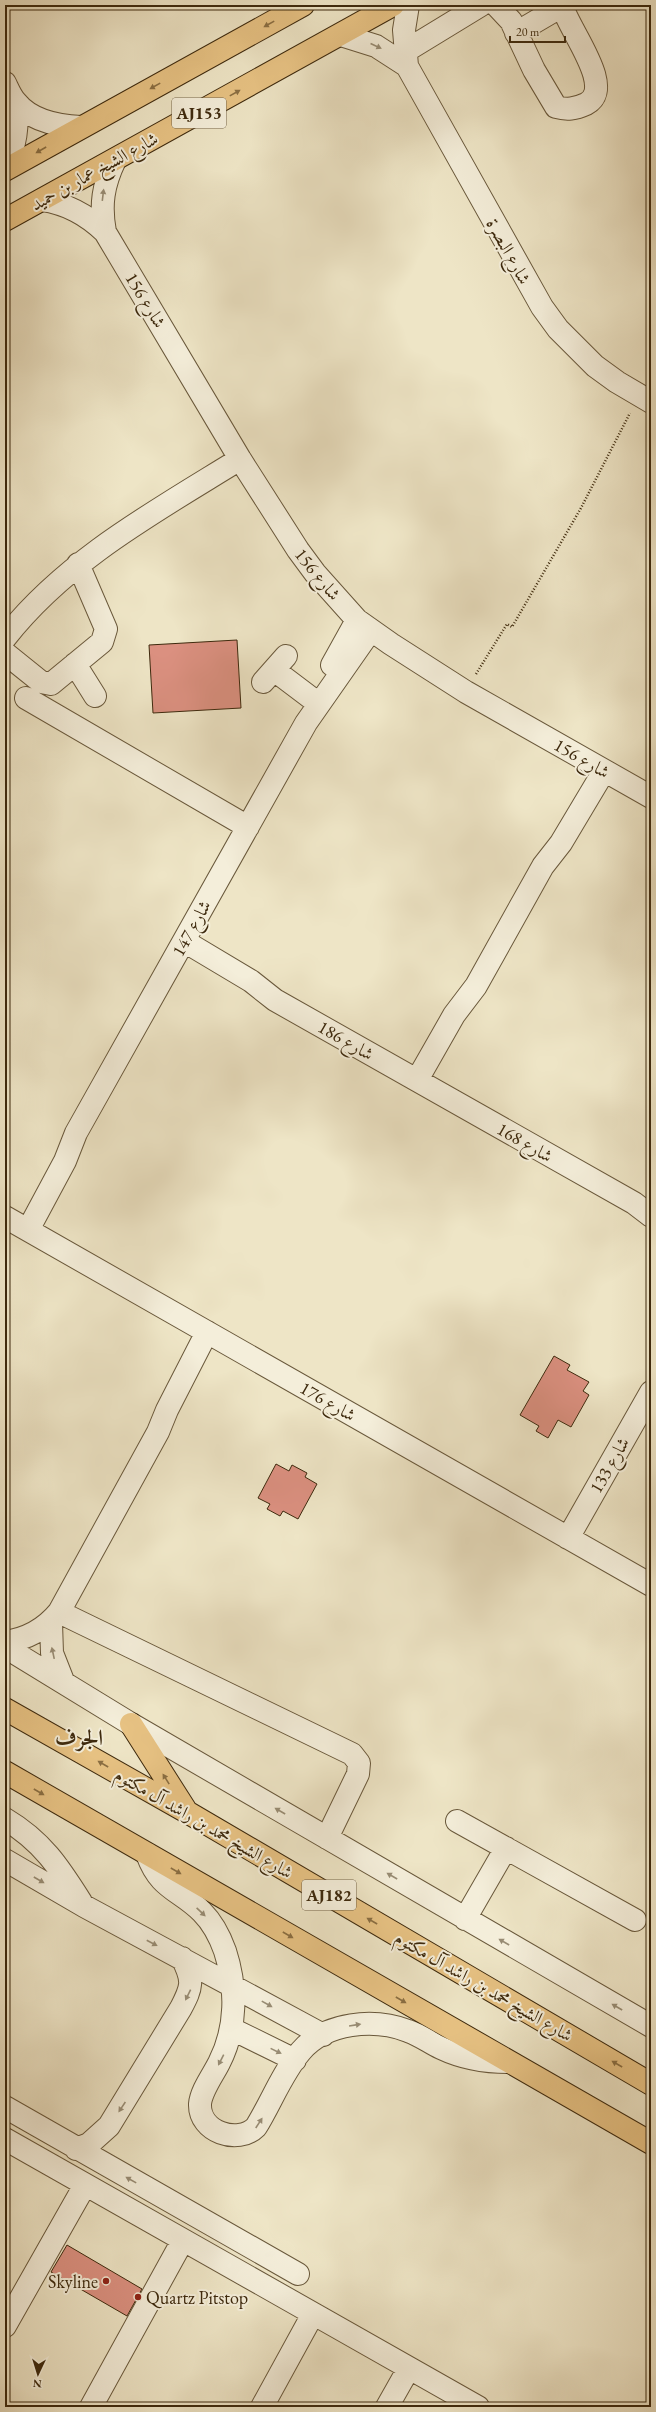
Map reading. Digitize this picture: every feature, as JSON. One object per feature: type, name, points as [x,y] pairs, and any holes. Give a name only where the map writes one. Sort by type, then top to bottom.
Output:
[{"type":"main road","name":"AJ153","points":[[5,169],[303,5]]},
{"type":"main road","name":"شارع الشيخ عمار بن حميد","points":[[5,220],[393,5]]},
{"type":"main road","name":"شارع الشيخ محمد بن راشد آل مكتوم","points":[[5,1708],[187,1812],[651,2084]]},
{"type":"main road","points":[[131,1724],[187,1812]]},
{"type":"main road","points":[[5,1772],[651,2143]]},
{"type":"street","name":"شارع البصرة","points":[[408,5],[404,30],[406,59],[542,307],[558,329],[595,366],[646,398]]},
{"type":"street","points":[[406,59],[481,5]]},
{"type":"street","points":[[496,5],[510,21],[534,70],[556,107],[565,109],[575,108],[588,102],[595,93],[597,81],[589,61],[564,15],[562,5],[516,33]]},
{"type":"street","name":"شارع البصرة","points":[[341,35],[376,46],[406,59]]},
{"type":"street","points":[[5,83],[16,103],[27,112],[46,122],[81,127]]},
{"type":"street","points":[[5,169],[14,145],[17,131],[16,103]]},
{"type":"street","name":"شارع 156","points":[[105,232],[102,214],[102,195],[107,176],[115,160]]},
{"type":"street","name":"شارع 156","points":[[42,200],[77,210],[92,219],[105,232],[240,459],[298,550],[315,573],[364,625],[466,692],[651,797]]},
{"type":"street","points":[[5,638],[35,603],[78,564],[240,459]]},
{"type":"street","points":[[5,653],[44,684],[54,682],[102,642],[106,634],[104,625],[78,564]]},
{"type":"street","name":"شارع 147","points":[[306,722],[315,701],[364,625]]},
{"type":"street","name":"شارع 147","points":[[17,1224],[57,1156],[76,1133],[306,722],[364,625]]},
{"type":"street","points":[[76,664],[95,696]]},
{"type":"street","points":[[274,669],[315,701]]},
{"type":"street","points":[[26,698],[248,827]]},
{"type":"street","points":[[422,1083],[454,1015],[476,986],[543,866],[554,837],[598,767]]},
{"type":"street","name":"شارع 186","points":[[180,947],[251,981],[275,1000],[422,1083]]},
{"type":"street","name":"شارع 168","points":[[422,1083],[642,1206],[651,1216]]},
{"type":"street","name":"شارع 176","points":[[17,1224],[651,1585]]},
{"type":"street","points":[[63,1681],[52,1653],[55,1617],[158,1432],[167,1410],[214,1336]]},
{"type":"street","name":"شارع 133","points":[[568,1538],[651,1392]]},
{"type":"street","points":[[5,1642],[26,1637],[55,1617]]},
{"type":"street","points":[[55,1617],[352,1754],[359,1763],[358,1774],[327,1838]]},
{"type":"street","points":[[5,1647],[63,1681],[131,1724],[651,2026]]},
{"type":"street","points":[[5,1819],[27,1832],[48,1853],[84,1906]]},
{"type":"street","points":[[457,1821],[636,1920]]},
{"type":"street","points":[[465,1919],[506,1848]]},
{"type":"street","points":[[147,1854],[162,1882],[201,1911],[213,1925],[225,1951],[232,1985],[232,2029],[225,2052],[204,2092],[200,2104],[203,2118],[207,2123],[223,2133],[238,2137],[251,2132],[256,2127],[295,2060],[308,2044],[323,2035],[340,2028],[358,2024],[392,2026],[409,2031],[456,2054],[473,2059],[508,2062]]},
{"type":"street","points":[[5,1860],[84,1906],[323,2035]]},
{"type":"street","points":[[76,2149],[88,2144],[109,2126],[181,2008],[191,1988],[190,1973],[182,1958]]},
{"type":"street","points":[[232,2029],[295,2060]]},
{"type":"street","points":[[5,2108],[298,2274]]},
{"type":"street","points":[[5,2139],[478,2407]]},
{"type":"street","points":[[5,2326],[85,2185]]},
{"type":"street","points":[[91,2407],[175,2236],[165,2199]]},
{"type":"street","points":[[262,2407],[313,2314]]},
{"type":"street","points":[[387,2407],[409,2368]]},
{"type":"path","points":[[466,692],[507,624],[512,627],[646,398]]},
{"type":"building","points":[[237,640],[241,708],[153,713],[149,645]]},
{"type":"building","points":[[554,1356],[570,1365],[567,1370],[589,1382],[583,1391],[589,1395],[571,1427],[558,1420],[548,1438],[536,1431],[539,1426],[520,1415]]},
{"type":"building","points":[[276,1464],[289,1471],[292,1465],[307,1473],[305,1477],[317,1484],[298,1519],[283,1511],[280,1516],[267,1509],[270,1504],[258,1498]]},
{"type":"building","points":[[67,2245],[142,2289],[127,2316],[51,2272]]},
{"type":"place","name":"Skyline","points":[[106,2281]]},
{"type":"place","name":"Quartz Pitstop","points":[[138,2297]]},
{"type":"district","name":"الجرف","points":[[79,1737]]}]
